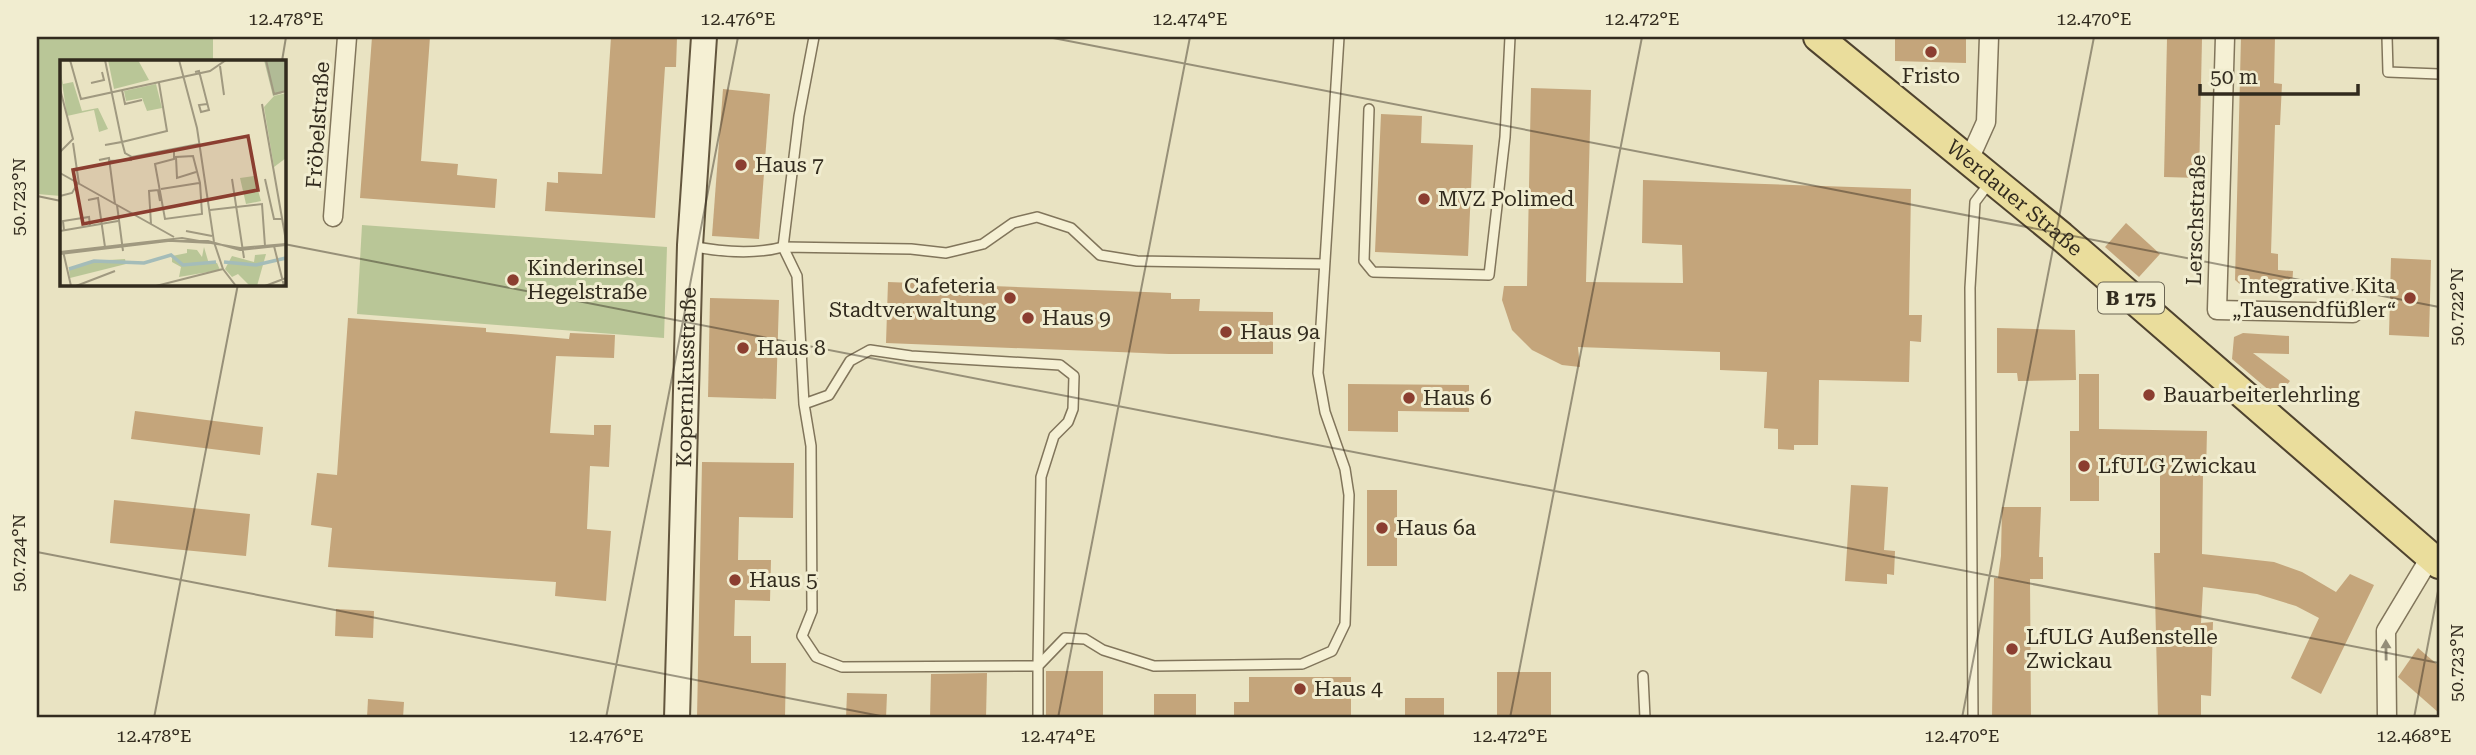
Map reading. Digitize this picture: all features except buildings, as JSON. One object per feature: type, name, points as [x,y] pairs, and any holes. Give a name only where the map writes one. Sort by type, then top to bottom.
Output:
[{"type":"main road","name":"Werdauer Straße","points":[[1818,37],[2061,236],[2435,560]]},
{"type":"street","name":"Fröbelstraße","points":[[333,217],[347,37]]},
{"type":"street","name":"Kopernikusstraße","points":[[677,718],[690,245],[704,37]]},
{"type":"street","points":[[1968,162],[1986,122],[1989,37]]},
{"type":"street","name":"Lerschstraße","points":[[2225,37],[2217,310],[2353,313]]},
{"type":"street","name":"Werdauer Straße","points":[[2387,718],[2386,631],[2435,560]]},
{"type":"lane","points":[[814,37],[799,116],[783,247],[797,276],[804,404],[811,446],[812,611],[802,636],[816,657],[842,667],[1038,666],[1065,638],[1085,639],[1103,650],[1154,666],[1302,664],[1332,651],[1345,624],[1349,495],[1345,470],[1325,412],[1318,373],[1339,37]]},
{"type":"lane","points":[[1369,109],[1364,261],[1373,272],[1489,275],[1505,137],[1510,37]]},
{"type":"lane","points":[[2388,37],[2388,72],[2439,74]]},
{"type":"lane","points":[[1973,718],[1970,288],[1975,202],[1991,181]]},
{"type":"lane","points":[[690,245],[712,250],[764,252],[783,247],[911,249],[946,253],[983,244],[1013,223],[1037,217],[1071,228],[1100,255],[1138,261],[1324,264]]},
{"type":"lane","points":[[804,404],[829,395],[850,361],[870,350],[911,356],[1060,365],[1073,376],[1073,409],[1068,422],[1054,436],[1041,477],[1038,718]]},
{"type":"lane","points":[[1643,677],[1645,718]]},
{"type":"green space","points":[[37,37],[213,37],[213,60],[60,60],[60,196],[37,194]]},
{"type":"green space","name":"Kinderinsel Hegelstraße","points":[[362,225],[667,247],[664,338],[357,314]]},
{"type":"place","name":"Fristo","points":[[1931,52]]},
{"type":"place","name":"Haus 7","points":[[741,165]]},
{"type":"place","name":"MVZ Polimed","points":[[1424,199]]},
{"type":"place","name":"Kinderinsel Hegelstraße","points":[[513,280]]},
{"type":"place","name":"Cafeteria Stadtverwaltung","points":[[1010,298]]},
{"type":"place","name":"Integrative Kita „Tausendfüßler“","points":[[2410,298]]},
{"type":"place","name":"Haus 9","points":[[1028,318]]},
{"type":"place","name":"Haus 9a","points":[[1226,332]]},
{"type":"place","name":"Haus 8","points":[[743,348]]},
{"type":"place","name":"Bauarbeiterlehrling","points":[[2149,395]]},
{"type":"place","name":"Haus 6","points":[[1409,398]]},
{"type":"place","name":"LfULG Zwickau","points":[[2084,466]]},
{"type":"place","name":"Haus 6a","points":[[1382,528]]},
{"type":"place","name":"Haus 5","points":[[735,580]]},
{"type":"place","name":"LfULG Außenstelle Zwickau","points":[[2012,649]]},
{"type":"place","name":"Haus 4","points":[[1300,689]]}]
